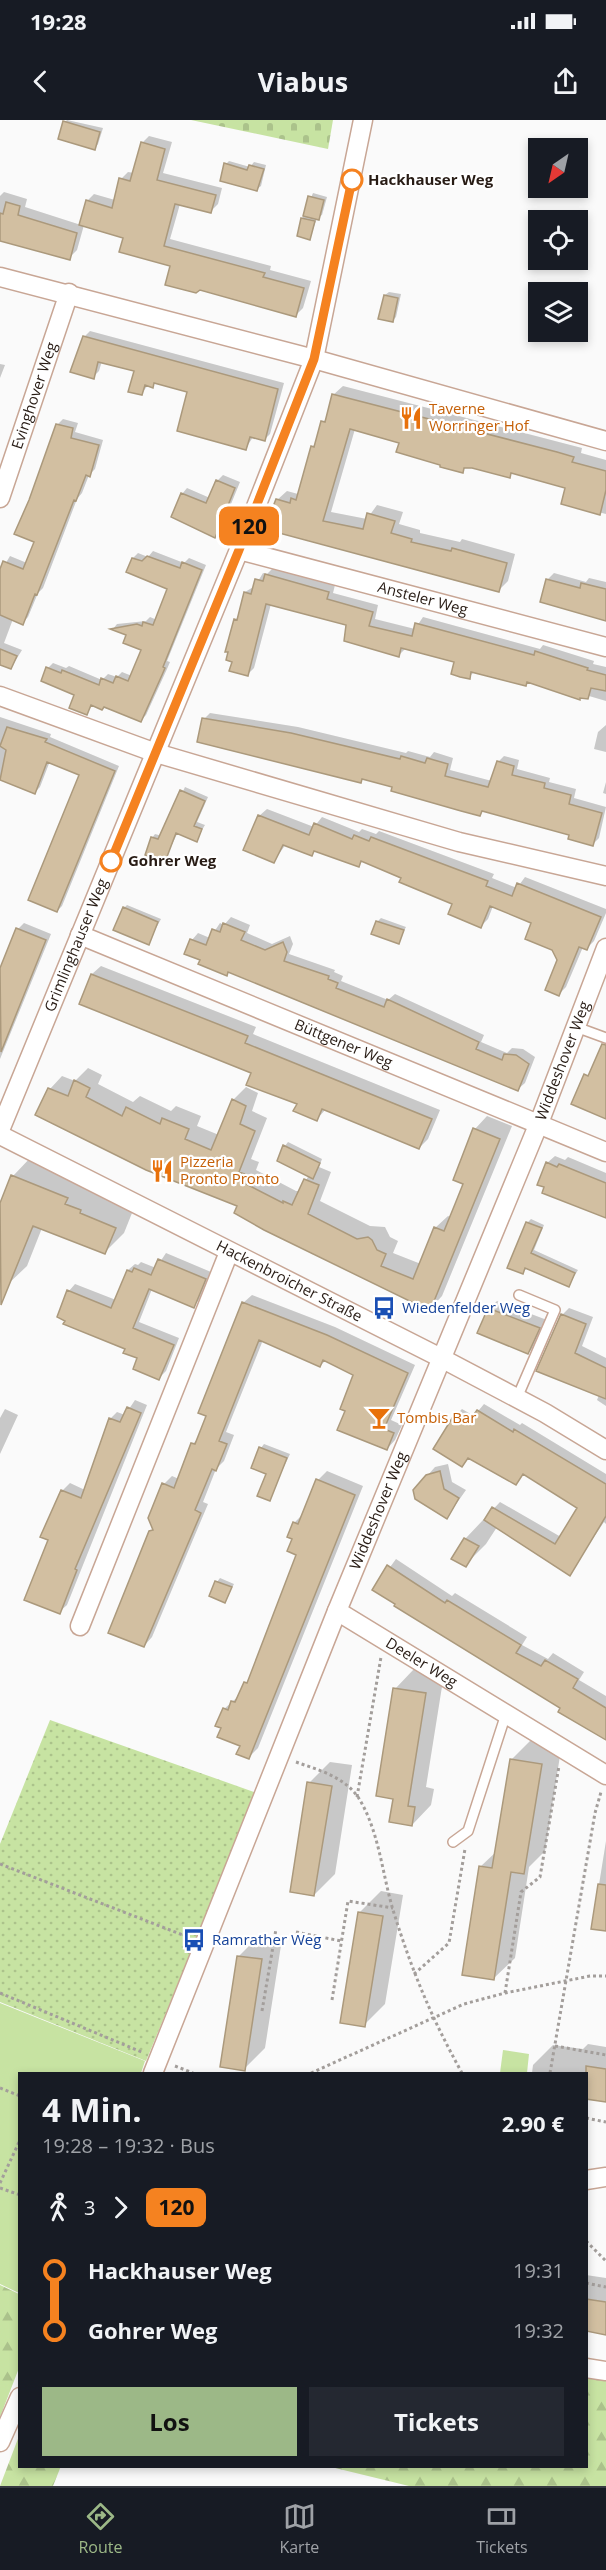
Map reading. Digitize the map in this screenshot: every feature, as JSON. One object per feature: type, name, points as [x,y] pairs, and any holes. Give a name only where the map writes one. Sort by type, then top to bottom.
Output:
[{"type":"street","name":"Grimlinghauser Weg","points":[[0,1133],[239,550],[314,359],[363,120]]},
{"type":"street","points":[[0,277],[69,293],[314,359],[606,441]]},
{"type":"street","name":"Evinghover Weg","points":[[0,498],[69,293]]},
{"type":"street","name":"Ansteler Weg","points":[[239,550],[606,647]]},
{"type":"street","points":[[0,696],[156,753],[459,842],[606,876]]},
{"type":"street","name":"Büttgener Weg","points":[[80,935],[539,1122],[606,1152]]},
{"type":"street","name":"Widdeshover Weg","points":[[156,2066],[212,1931],[337,1611],[539,1122],[606,948]]},
{"type":"street","name":"Hackenbroicher Straße","points":[[0,1133],[516,1398],[606,1450]]},
{"type":"street","points":[[80,1626],[229,1252]]},
{"type":"street","name":"Deeler Weg","points":[[337,1611],[606,1775]]},
{"type":"street","points":[[588,2180],[606,2177]]},
{"type":"street","points":[[588,2368],[606,2372]]},
{"type":"street","points":[[0,2442],[18,2402]]},
{"type":"lane","points":[[576,1027],[606,1038]]},
{"type":"lane","points":[[516,1398],[555,1310],[519,1295]]},
{"type":"lane","points":[[453,1842],[468,1831],[506,1714]]},
{"type":"path","points":[[357,1797],[361,1788],[384,1640]]},
{"type":"path","points":[[505,1993],[521,1892],[540,1877],[562,1748]]},
{"type":"path","points":[[280,1756],[334,1776],[357,1797],[374,1836],[414,1974],[432,2018],[461,2072]]},
{"type":"path","points":[[549,2072],[595,1813],[606,1784]]},
{"type":"path","points":[[414,1974],[449,1943],[468,1831]]},
{"type":"path","points":[[0,1864],[186,1938],[212,1931]]},
{"type":"path","points":[[332,2000],[348,1901],[393,1908]]},
{"type":"path","points":[[262,2011],[276,1929]]},
{"type":"path","points":[[296,1932],[341,1941]]},
{"type":"path","points":[[313,2072],[432,2018],[505,1993],[606,1976]]},
{"type":"path","points":[[0,1993],[156,2066]]},
{"type":"path","points":[[554,2046],[606,2055]]},
{"type":"path","points":[[0,2088],[18,2095]]},
{"type":"path","points":[[588,2118],[606,2122]]},
{"type":"path","points":[[0,2183],[18,2144]]},
{"type":"path","points":[[0,2188],[18,2194]]},
{"type":"path","points":[[588,2243],[606,2261]]},
{"type":"path","points":[[588,2283],[606,2287]]},
{"type":"green space","points":[[191,120],[333,120],[328,149]]},
{"type":"green space","points":[[50,1720],[257,1793],[146,2061],[0,2002],[0,1844]]},
{"type":"green space","points":[[0,2003],[145,2061],[141,2072],[18,2072],[18,2293],[0,2284]]},
{"type":"green space","points":[[503,2050],[529,2054],[527,2072],[500,2072]]},
{"type":"green space","points":[[0,2285],[18,2294],[18,2371],[0,2417]]},
{"type":"green space","points":[[588,2376],[606,2379],[606,2486],[409,2486],[335,2468],[588,2468]]},
{"type":"green space","points":[[18,2439],[18,2468],[60,2468],[53,2486],[0,2486]]},
{"type":"building","points":[[63,121],[100,132],[95,150],[58,139]]},
{"type":"building","points":[[141,142],[165,149],[157,180],[216,195],[211,213],[175,204],[164,246],[265,273],[263,277],[304,288],[296,317],[200,290],[196,293],[165,285],[170,266],[119,252],[123,238],[79,225],[86,200],[112,208],[119,178],[130,181]]},
{"type":"building","points":[[224,163],[247,170],[249,165],[264,169],[257,191],[220,181]]},
{"type":"building","points":[[308,196],[324,200],[319,220],[303,216]]},
{"type":"building","points":[[6,202],[20,206],[18,215],[77,233],[70,260],[0,241],[0,213],[3,214]]},
{"type":"building","points":[[301,218],[315,221],[310,240],[297,236]]},
{"type":"building","points":[[384,295],[398,298],[393,322],[378,319]]},
{"type":"building","points":[[83,336],[278,389],[265,441],[250,437],[246,450],[177,431],[187,392],[154,383],[153,388],[145,385],[142,395],[128,392],[134,371],[98,362],[94,379],[70,372]]},
{"type":"building","points":[[332,394],[557,452],[574,457],[572,462],[606,471],[606,490],[600,515],[561,504],[565,488],[511,473],[510,478],[472,468],[464,468],[463,473],[440,467],[440,465],[396,452],[399,443],[350,429],[323,521],[363,529],[367,513],[395,521],[391,533],[412,539],[411,542],[451,551],[452,548],[507,563],[499,592],[279,533],[281,525],[267,522],[276,499],[290,503],[291,498],[296,500],[311,446],[314,447],[321,421],[325,422]]},
{"type":"building","points":[[56,424],[73,428],[71,438],[99,445],[90,477],[86,475],[76,501],[74,500],[23,625],[0,615],[0,569],[3,561],[23,569],[34,542],[14,534],[29,500]]},
{"type":"building","points":[[216,480],[235,488],[215,538],[171,517],[181,493],[206,503]]},
{"type":"building","points":[[147,556],[180,568],[182,562],[202,570],[163,667],[165,668],[141,722],[104,707],[102,710],[91,705],[87,715],[69,708],[74,695],[41,681],[46,667],[61,673],[62,670],[99,685],[101,678],[113,683],[116,676],[128,681],[141,650],[123,643],[126,635],[110,629],[137,624],[142,626],[143,622],[153,625],[167,589],[126,572],[132,558],[142,561]]},
{"type":"building","points":[[265,574],[329,592],[327,599],[373,612],[369,626],[412,636],[415,623],[534,655],[535,651],[588,668],[587,670],[606,675],[606,691],[591,688],[588,699],[580,698],[580,700],[527,682],[526,686],[471,672],[470,679],[460,677],[451,674],[454,662],[401,648],[399,657],[344,641],[346,625],[266,604],[248,676],[229,671],[232,662],[226,660],[228,652],[225,652],[244,592],[251,594],[255,579],[263,581]]},
{"type":"building","points":[[546,579],[580,588],[581,583],[606,589],[606,621],[540,602]]},
{"type":"building","points":[[0,649],[17,656],[11,669],[0,665]]},
{"type":"building","points":[[202,718],[291,733],[400,759],[401,756],[425,763],[427,758],[448,764],[445,776],[488,787],[497,761],[514,766],[512,775],[545,783],[544,788],[571,795],[569,804],[602,813],[593,846],[568,839],[569,835],[482,811],[480,816],[461,811],[391,791],[392,787],[362,779],[361,783],[197,742]]},
{"type":"building","points":[[7,727],[47,739],[45,742],[115,771],[57,912],[28,900],[79,775],[47,762],[35,794],[0,780],[6,750],[0,746]]},
{"type":"building","points":[[180,790],[205,801],[194,826],[202,829],[197,842],[176,833],[165,862],[145,855],[151,837],[158,839]]},
{"type":"building","points":[[258,815],[309,835],[314,823],[352,839],[354,835],[369,841],[371,837],[488,881],[486,886],[512,896],[517,883],[601,917],[587,950],[579,947],[559,996],[545,990],[557,960],[552,950],[525,939],[531,923],[490,906],[481,928],[448,914],[452,904],[399,882],[401,878],[361,861],[359,867],[314,851],[312,856],[283,845],[274,863],[243,850]]},
{"type":"building","points":[[123,907],[158,922],[149,945],[113,930]]},
{"type":"building","points":[[376,921],[404,930],[399,944],[371,934]]},
{"type":"building","points":[[223,923],[245,932],[241,940],[265,950],[283,942],[287,952],[284,961],[329,976],[328,979],[338,983],[336,988],[384,1007],[387,999],[479,1042],[476,1049],[502,1060],[504,1054],[516,1055],[529,1064],[518,1091],[228,972],[227,976],[198,964],[200,960],[184,954],[190,939],[206,945],[212,929],[220,932]]},
{"type":"building","points":[[16,928],[46,940],[1,1052],[0,968]]},
{"type":"building","points":[[91,974],[248,1036],[245,1043],[432,1119],[419,1149],[322,1109],[317,1121],[293,1111],[297,1104],[246,1085],[251,1073],[79,1004]]},
{"type":"building","points":[[602,1044],[606,1045],[606,1119],[571,1104],[584,1074],[588,1076]]},
{"type":"building","points":[[74,1080],[90,1088],[86,1097],[122,1116],[126,1107],[160,1124],[162,1118],[189,1129],[185,1139],[211,1150],[232,1099],[246,1106],[240,1124],[255,1131],[239,1172],[247,1175],[244,1183],[283,1203],[283,1201],[292,1205],[304,1179],[319,1185],[308,1214],[357,1239],[368,1237],[377,1250],[386,1254],[381,1266],[413,1279],[434,1227],[444,1231],[463,1184],[453,1180],[473,1128],[500,1139],[430,1311],[264,1230],[234,1213],[237,1206],[146,1170],[35,1115],[48,1088],[68,1096]]},
{"type":"building","points":[[283,1145],[320,1163],[313,1179],[277,1161]]},
{"type":"building","points":[[546,1162],[557,1167],[559,1164],[606,1183],[606,1218],[542,1193],[544,1187],[537,1185]]},
{"type":"building","points":[[11,1175],[68,1198],[65,1204],[116,1228],[105,1254],[33,1226],[1,1305],[0,1203]]},
{"type":"building","points":[[526,1222],[542,1228],[531,1253],[575,1273],[569,1287],[525,1268],[523,1274],[507,1268]]},
{"type":"building","points":[[158,1259],[206,1279],[194,1308],[149,1289],[133,1328],[174,1345],[159,1380],[133,1369],[137,1358],[123,1353],[125,1349],[63,1324],[65,1321],[57,1317],[67,1290],[111,1308],[127,1270],[132,1272],[134,1268],[151,1275]]},
{"type":"building","points":[[242,1302],[327,1335],[408,1373],[384,1429],[394,1433],[387,1450],[337,1430],[345,1411],[340,1409],[353,1375],[323,1360],[320,1367],[259,1340],[219,1441],[227,1444],[216,1471],[212,1469],[195,1510],[201,1513],[144,1647],[108,1633],[149,1531],[153,1530],[148,1518],[162,1483],[174,1488],[191,1443],[195,1444],[206,1416],[198,1413]]},
{"type":"building","points":[[488,1308],[540,1328],[528,1354],[477,1333]]},
{"type":"building","points":[[561,1314],[586,1324],[575,1353],[606,1368],[606,1399],[536,1371]]},
{"type":"building","points":[[127,1407],[141,1413],[75,1569],[77,1570],[60,1614],[24,1600],[48,1540],[40,1537],[61,1490],[81,1498],[109,1418],[120,1422]]},
{"type":"building","points":[[477,1410],[513,1432],[514,1429],[606,1484],[606,1516],[570,1576],[484,1520],[492,1507],[555,1544],[577,1508],[523,1474],[516,1485],[468,1458],[462,1467],[433,1449],[454,1415],[468,1423]]},
{"type":"building","points":[[259,1447],[287,1458],[270,1501],[257,1496],[266,1474],[251,1468]]},
{"type":"building","points":[[440,1471],[444,1489],[459,1498],[447,1519],[415,1499],[413,1490],[426,1475]]},
{"type":"building","points":[[316,1479],[355,1495],[249,1759],[236,1754],[240,1746],[217,1737],[221,1728],[215,1726],[223,1708],[228,1710],[231,1701],[235,1702],[244,1682],[247,1683],[296,1555],[287,1551],[292,1539],[287,1537],[293,1522],[298,1524]]},
{"type":"building","points":[[464,1538],[479,1546],[466,1567],[451,1559]]},
{"type":"building","points":[[387,1565],[445,1603],[447,1600],[521,1645],[516,1653],[541,1666],[545,1660],[578,1679],[573,1688],[606,1708],[606,1740],[558,1712],[560,1708],[394,1606],[395,1604],[372,1590]]},
{"type":"building","points":[[215,1581],[232,1587],[225,1603],[209,1596]]},
{"type":"building","points":[[393,1688],[426,1693],[408,1806],[415,1807],[412,1826],[389,1822],[393,1799],[376,1796]]},
{"type":"building","points":[[510,1759],[542,1764],[524,1874],[511,1872],[494,1980],[462,1975],[479,1866],[492,1868]]},
{"type":"building","points":[[307,1782],[332,1786],[314,1896],[290,1892]]},
{"type":"building","points":[[598,1884],[606,1885],[606,1931],[591,1929]]},
{"type":"building","points":[[358,1912],[383,1916],[365,2027],[340,2023]]},
{"type":"building","points":[[237,1956],[262,1959],[245,2071],[220,2067]]},
{"type":"building","points":[[586,2066],[606,2069],[606,2102],[588,2099],[588,2072],[586,2072]]},
{"type":"building","points":[[588,2299],[606,2302],[606,2335],[588,2331]]},
{"type":"bus line","name":"120","points":[[111,861],[165,733],[314,359],[352,180]]},
{"type":"place","name":"Hackhauser Weg","points":[[352,180]]},
{"type":"place","name":"Taverne Worringer Hof","points":[[411,418]]},
{"type":"place","name":"Gohrer Weg","points":[[111,861]]},
{"type":"place","name":"Pizzeria Pronto Pronto","points":[[162,1171]]},
{"type":"place","name":"Wiedenfelder Weg","points":[[384,1308]]},
{"type":"place","name":"Tombis Bar","points":[[379,1418]]},
{"type":"place","name":"Ramrather Weg","points":[[194,1940]]}]
